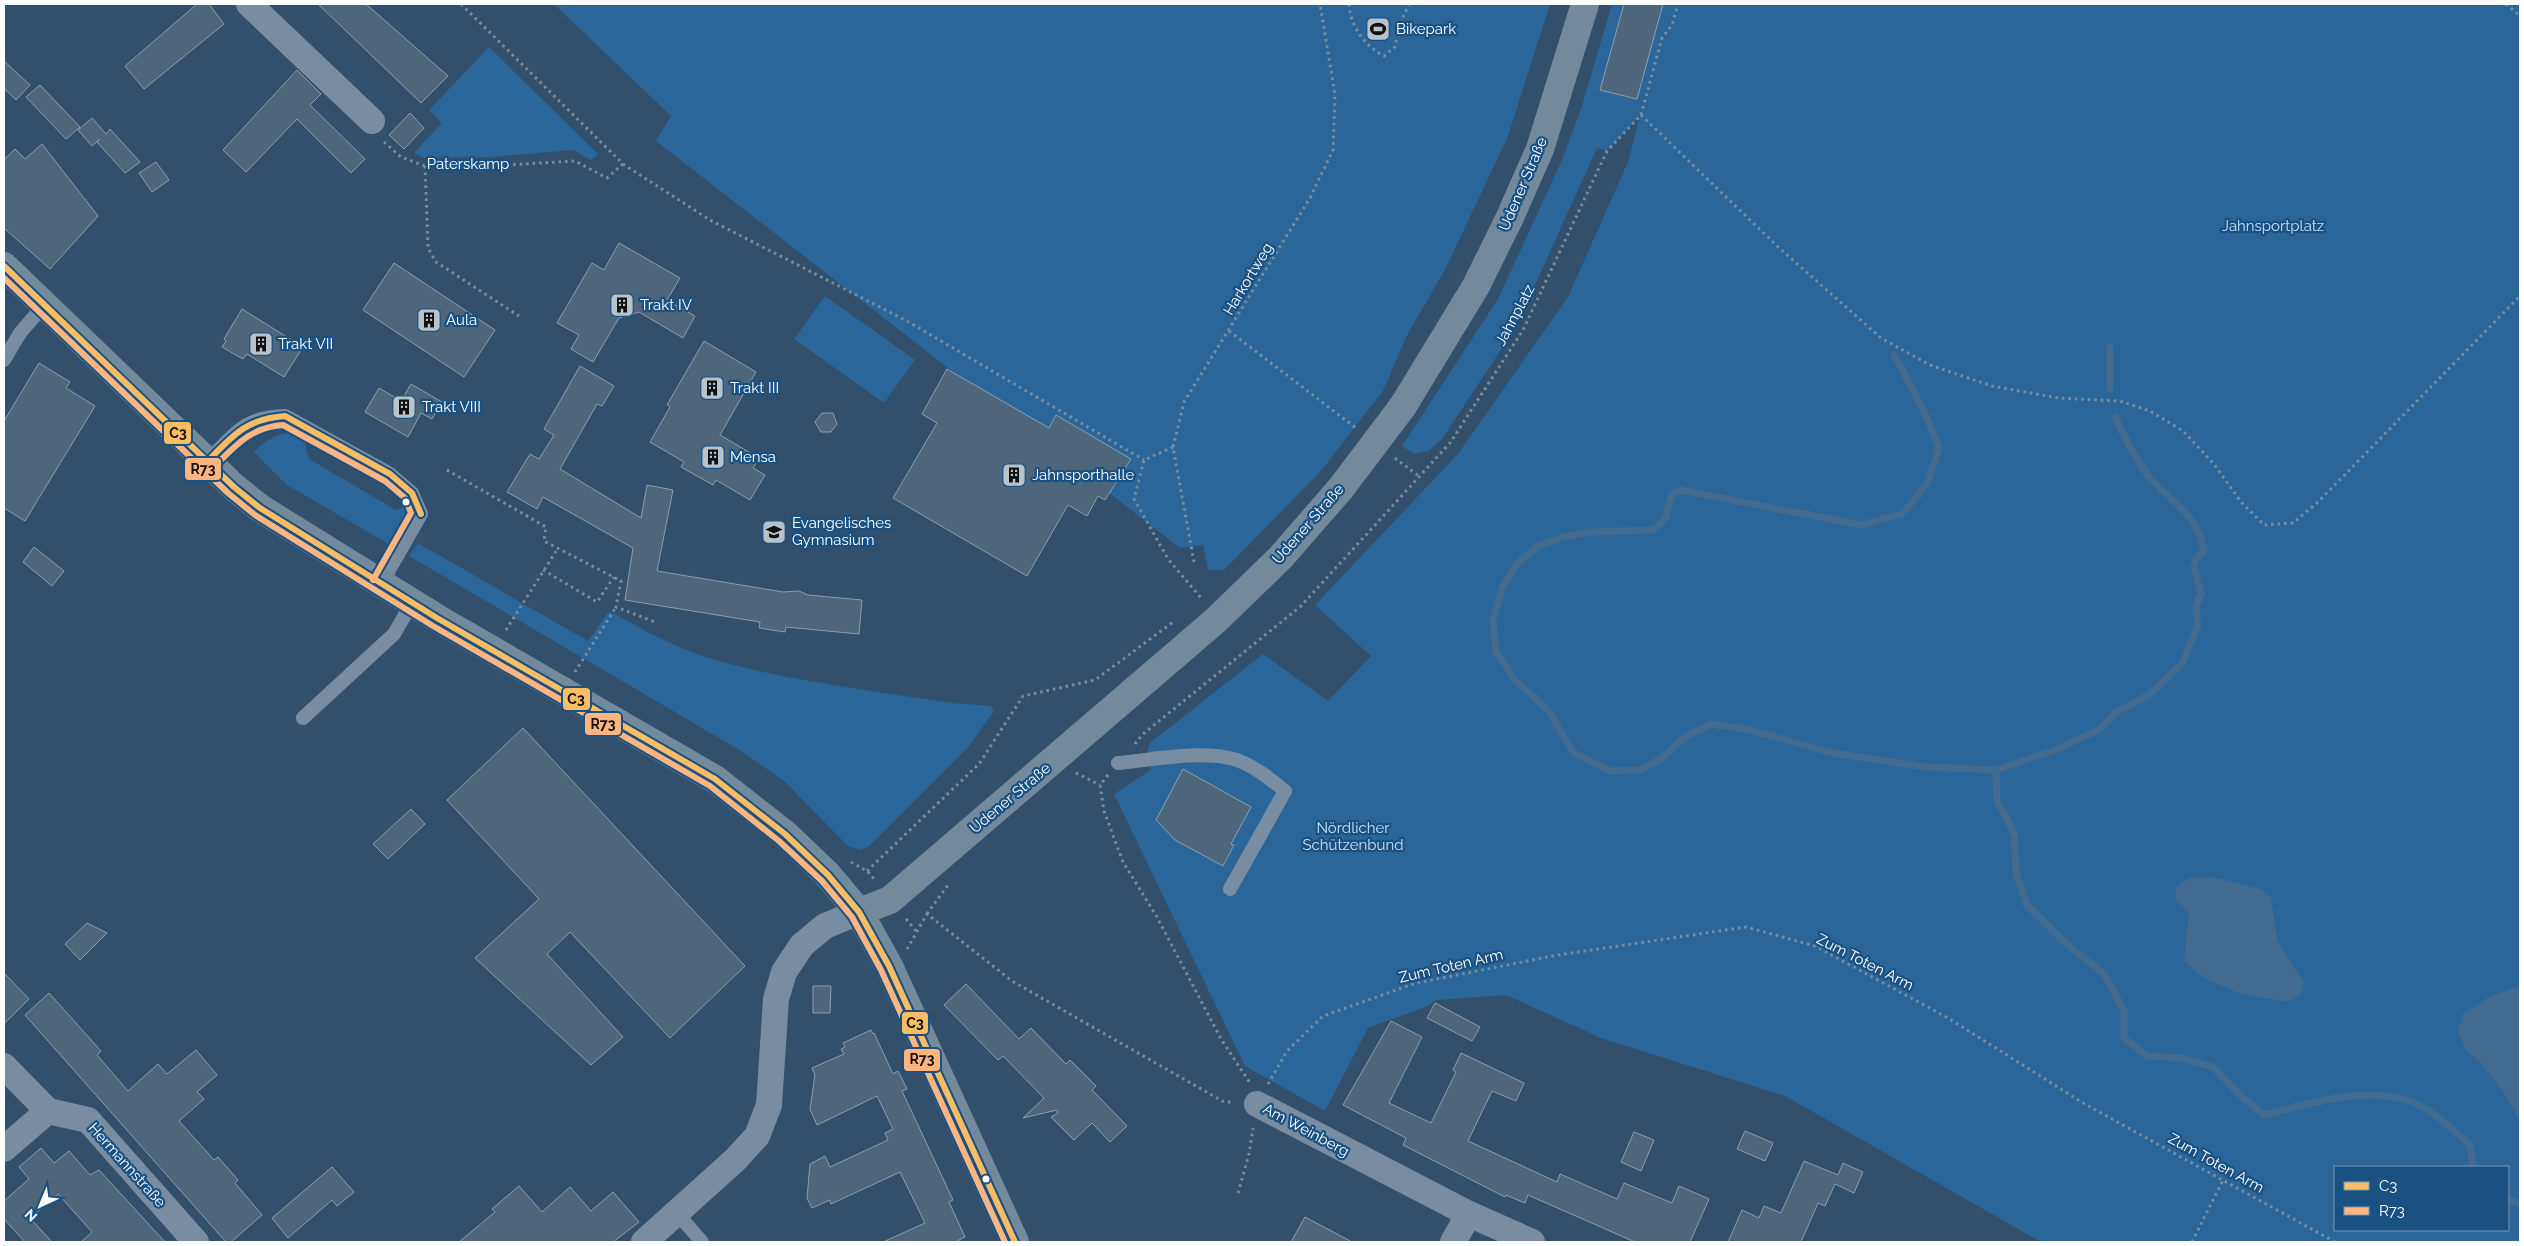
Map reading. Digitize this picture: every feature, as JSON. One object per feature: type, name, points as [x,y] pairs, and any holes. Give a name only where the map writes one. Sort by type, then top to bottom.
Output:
[{"type":"main road","name":"Udener Straße","points":[[859,912],[890,900],[1215,621],[1281,557],[1341,488],[1403,406],[1437,354],[1476,286],[1540,150],[1585,4]]},
{"type":"main road","points":[[4,266],[207,462],[260,508],[380,584],[715,779],[785,834],[828,875],[859,912],[889,966],[1015,1242]]},
{"type":"street","points":[[249,4],[372,121]]},
{"type":"street","points":[[644,1242],[677,1214],[709,1181],[735,1160],[757,1136],[769,1105],[776,999],[784,972],[802,945],[825,926],[859,912]]},
{"type":"street","points":[[4,1066],[48,1111],[4,1149]]},
{"type":"street","name":"Am Weinberg","points":[[1257,1104],[1469,1214],[1532,1242]]},
{"type":"street","name":"Hermannstraße","points":[[48,1111],[88,1120],[196,1242]]},
{"type":"street","points":[[1453,1242],[1469,1214]]},
{"type":"lane","points":[[4,360],[20,333],[45,304]]},
{"type":"lane","points":[[207,462],[242,425],[265,417],[285,416],[390,474],[412,493],[421,514],[380,584]]},
{"type":"lane","points":[[303,718],[394,634],[412,603]]},
{"type":"lane","points":[[1118,763],[1200,755],[1237,760],[1272,780],[1286,791],[1230,889]]},
{"type":"lane","points":[[677,1214],[702,1242]]},
{"type":"path","points":[[461,4],[623,164],[710,220],[907,321],[1144,460]]},
{"type":"path","name":"Harkortweg","points":[[1194,562],[1173,447],[1184,402],[1230,331],[1310,198],[1333,150],[1335,95],[1320,4]]},
{"type":"path","points":[[1348,4],[1350,17],[1356,31],[1377,52],[1384,56],[1395,47],[1399,26],[1409,4]]},
{"type":"path","points":[[1678,4],[1672,25],[1662,38],[1641,115],[1777,246],[1881,338],[1930,365],[1992,386],[2058,398],[2120,401],[2150,411],[2183,431],[2214,464],[2241,502],[2264,525],[2293,523],[2318,502],[2520,296]]},
{"type":"path","points":[[2506,4],[2520,16]]},
{"type":"path","name":"Jahnplatz","points":[[1100,785],[1143,734],[1301,606],[1450,443],[1523,330],[1607,151],[1641,115]]},
{"type":"path","name":"Paterskamp","points":[[372,121],[385,143],[401,157],[425,166],[489,166],[575,160],[607,178],[623,164]]},
{"type":"path","points":[[425,166],[428,248],[436,262],[519,316]]},
{"type":"path","points":[[1230,331],[1362,433]]},
{"type":"path","points":[[1144,460],[1173,447]]},
{"type":"path","points":[[1393,457],[1420,477]]},
{"type":"path","points":[[1144,460],[1134,498],[1168,560],[1202,600],[1195,605]]},
{"type":"path","points":[[447,470],[546,527],[544,541],[621,581],[616,607],[563,691]]},
{"type":"path","points":[[493,650],[558,548]]},
{"type":"path","points":[[544,570],[597,602],[614,577]]},
{"type":"path","points":[[616,607],[656,622]]},
{"type":"path","points":[[868,871],[979,764],[1023,696],[1095,680],[1179,617]]},
{"type":"path","points":[[1083,776],[1100,785],[1104,811],[1123,862],[1158,917],[1221,1039],[1248,1078],[1257,1104],[1249,1154],[1238,1193]]},
{"type":"path","name":"Am Weinberg","points":[[917,932],[926,914],[1012,981],[1224,1102],[1257,1104]]},
{"type":"path","name":"Zum Toten Arm","points":[[1257,1104],[1287,1051],[1323,1016],[1416,983],[1558,955],[1746,927],[1815,946],[1948,1018],[2083,1102],[2335,1242]]},
{"type":"path","points":[[2192,1242],[2223,1180]]},
{"type":"green space","points":[[554,4],[1550,4],[1508,136],[1446,268],[1407,335],[1383,391],[1320,472],[1224,570],[1208,570],[1203,545],[1180,548],[656,141],[671,116]]},
{"type":"green space","points":[[1612,4],[2520,4],[2520,1242],[2041,1242],[1785,1096],[1601,1038],[1506,995],[1436,1000],[1428,1006],[1368,1028],[1325,1111],[1245,1066],[1114,794],[1151,770],[1147,754],[1150,743],[1263,654],[1328,701],[1371,656],[1315,605],[1458,454],[1568,297],[1628,162],[1640,116],[1607,151],[1597,148],[1516,327],[1442,439],[1429,451],[1414,454],[1402,446],[1498,299],[1562,160],[1581,109]]},
{"type":"green space","points":[[489,47],[598,154],[591,160],[573,150],[490,157],[425,158],[414,153],[442,123],[429,110]]},
{"type":"green space","points":[[825,296],[915,360],[884,403],[794,339]]},
{"type":"green space","points":[[295,432],[303,436],[309,459],[396,510],[416,504],[392,546],[287,485],[254,452],[272,438]]},
{"type":"green space","points":[[418,543],[588,641],[609,611],[680,648],[735,665],[828,684],[952,703],[990,706],[994,711],[970,745],[868,847],[859,850],[848,846],[785,782],[743,752],[409,556]]},
{"type":"shaded area","points":[[2214,877],[2260,889],[2271,897],[2277,941],[2304,982],[2301,994],[2288,1002],[2238,993],[2204,978],[2184,961],[2189,914],[2176,899],[2176,888],[2188,878]]},
{"type":"shaded area","points":[[2517,987],[2520,989],[2520,1120],[2505,1094],[2480,1062],[2466,1051],[2458,1031],[2464,1013],[2487,998]]},
{"type":"building","points":[[197,4],[209,4],[224,24],[144,89],[125,66]]},
{"type":"building","points":[[318,4],[366,4],[448,76],[421,103]]},
{"type":"building","points":[[1624,4],[1663,4],[1637,99],[1600,90]]},
{"type":"building","points":[[4,61],[30,85],[16,100],[4,88]]},
{"type":"building","points":[[297,70],[321,94],[310,105],[365,159],[351,173],[297,119],[246,172],[223,150]]},
{"type":"building","points":[[40,85],[80,127],[66,139],[26,97]]},
{"type":"building","points":[[410,113],[424,128],[404,149],[389,135]]},
{"type":"building","points":[[92,118],[106,134],[110,129],[140,162],[125,173],[97,142],[100,139],[92,146],[78,130]]},
{"type":"building","points":[[42,144],[98,216],[50,269],[4,228],[4,160],[15,149],[25,159]]},
{"type":"building","points":[[156,162],[169,180],[152,192],[139,173]]},
{"type":"building","name":"Trakt IV","points":[[619,243],[680,278],[667,300],[695,316],[683,338],[639,312],[619,318],[593,362],[571,349],[579,335],[557,323],[592,263],[604,270]]},
{"type":"building","name":"Aula","points":[[394,263],[495,330],[464,377],[363,310]]},
{"type":"building","name":"Trakt VII","points":[[242,309],[303,347],[284,377],[247,354],[243,359],[222,347],[226,341],[224,339]]},
{"type":"building","points":[[704,341],[756,372],[720,435],[759,458],[753,468],[765,475],[750,500],[716,480],[713,485],[681,467],[684,462],[650,442],[670,407],[667,405]]},
{"type":"building","points":[[39,363],[70,382],[66,388],[95,406],[25,521],[4,508],[4,421]]},
{"type":"building","points":[[580,366],[614,386],[602,406],[597,404],[560,469],[641,518],[647,485],[673,490],[657,571],[783,592],[799,591],[808,595],[862,600],[859,634],[786,627],[785,632],[759,628],[760,622],[625,600],[633,548],[543,497],[537,509],[507,492],[530,454],[539,459],[554,435],[544,429]]},
{"type":"building","name":"Jahnsporthalle","points":[[947,369],[1049,428],[1056,415],[1131,459],[1105,500],[1098,496],[1087,516],[1068,505],[1027,576],[893,498],[937,423],[922,414]]},
{"type":"building","name":"Trakt VIII","points":[[411,384],[442,402],[432,419],[421,413],[408,437],[365,412],[379,388],[401,401]]},
{"type":"building","points":[[822,413],[833,413],[837,424],[831,432],[821,432],[815,422]]},
{"type":"building","points":[[34,547],[64,571],[52,586],[23,562]]},
{"type":"building","points":[[523,728],[745,966],[670,1038],[570,932],[547,954],[623,1037],[591,1065],[475,958],[539,899],[447,800]]},
{"type":"building","points":[[1183,769],[1251,807],[1231,844],[1234,845],[1223,866],[1175,840],[1156,820]]},
{"type":"building","points":[[411,809],[425,824],[388,859],[373,844]]},
{"type":"building","points":[[87,923],[107,933],[80,960],[65,944]]},
{"type":"building","points":[[4,973],[29,999],[4,1024]]},
{"type":"building","points":[[966,984],[1019,1039],[1031,1028],[1066,1064],[1070,1060],[1096,1086],[1092,1090],[1127,1126],[1110,1142],[1092,1123],[1074,1140],[1051,1117],[1058,1113],[1057,1110],[1023,1118],[1044,1098],[1003,1056],[998,1060],[944,1005]]},
{"type":"building","points":[[813,986],[831,986],[830,1013],[813,1013]]},
{"type":"building","points":[[49,993],[101,1051],[97,1055],[128,1091],[158,1064],[167,1074],[196,1050],[217,1075],[197,1092],[204,1099],[179,1121],[214,1160],[218,1157],[238,1180],[235,1183],[262,1215],[231,1242],[226,1242],[25,1015]]},
{"type":"building","points":[[1435,1003],[1480,1027],[1472,1041],[1427,1018]]},
{"type":"building","points":[[1391,1021],[1422,1037],[1389,1103],[1431,1123],[1456,1072],[1453,1070],[1461,1053],[1524,1083],[1516,1101],[1492,1091],[1468,1141],[1557,1182],[1560,1174],[1617,1199],[1624,1183],[1672,1203],[1679,1186],[1709,1199],[1690,1242],[1635,1242],[1528,1195],[1525,1203],[1506,1195],[1505,1197],[1403,1145],[1406,1138],[1343,1105]]},
{"type":"building","points":[[871,1030],[893,1074],[898,1071],[907,1089],[902,1091],[953,1200],[949,1202],[965,1237],[955,1242],[883,1242],[925,1223],[900,1172],[831,1204],[830,1200],[812,1208],[807,1198],[810,1164],[825,1156],[830,1167],[888,1140],[885,1133],[893,1129],[877,1096],[817,1125],[810,1109],[815,1075],[812,1068],[844,1054],[841,1049],[845,1047],[843,1043]]},
{"type":"building","points":[[1745,1131],[1773,1143],[1765,1161],[1737,1149]]},
{"type":"building","points":[[1634,1132],[1654,1140],[1641,1171],[1621,1162]]},
{"type":"building","points":[[41,1148],[54,1163],[69,1151],[90,1175],[99,1170],[165,1242],[81,1242],[92,1232],[58,1194],[30,1218],[52,1242],[25,1242],[4,1219],[4,1201],[29,1179],[19,1167]]},
{"type":"building","points":[[1804,1161],[1838,1175],[1843,1163],[1863,1172],[1854,1193],[1835,1184],[1825,1206],[1818,1203],[1801,1242],[1728,1242],[1742,1210],[1759,1218],[1764,1206],[1781,1213]]},
{"type":"building","points":[[332,1167],[354,1192],[337,1206],[332,1200],[288,1238],[272,1218]]},
{"type":"building","points":[[519,1186],[542,1212],[570,1187],[591,1211],[613,1192],[639,1222],[613,1242],[459,1242],[495,1212],[492,1209]]},
{"type":"building","points":[[1305,1217],[1352,1242],[1291,1242]]},
{"type":"waterway","points":[[2110,347],[2110,389]]},
{"type":"waterway","points":[[1894,355],[1924,411],[1939,448],[1927,484],[1902,514],[1861,525],[1680,490],[1671,496],[1666,518],[1653,530],[1589,532],[1563,537],[1538,546],[1518,563],[1503,586],[1493,619],[1496,651],[1515,680],[1548,710],[1573,752],[1610,771],[1641,770],[1662,758],[1685,737],[1711,724],[1746,729],[1833,753],[1925,767],[1996,770],[2055,750],[2099,730],[2115,713],[2150,694],[2182,664],[2198,625],[2196,606],[2201,593],[2194,567],[2195,560],[2204,550],[2200,537],[2189,517],[2150,478],[2135,456],[2115,417]]},
{"type":"waterway","points":[[1996,770],[1997,801],[2014,833],[2016,873],[2027,905],[2065,943],[2104,974],[2124,1010],[2124,1038],[2147,1056],[2182,1058],[2213,1067],[2245,1100],[2265,1115],[2334,1098],[2352,1096],[2387,1096],[2413,1102],[2439,1118],[2470,1145],[2473,1166]]},
{"type":"waterway","points":[[2509,1199],[2520,1204]]},
{"type":"transit line","name":"C3","points":[[4,266],[234,487],[260,508],[437,618],[715,779],[785,834],[828,875],[859,912],[889,966],[1015,1242]]},
{"type":"transit line","name":"R73","points":[[4,278],[228,493],[255,515],[433,626],[710,786],[779,841],[822,881],[852,917],[881,970],[1005,1242]]},
{"type":"transit line","name":"C3","points":[[207,462],[241,430],[260,421],[285,416],[390,474],[412,493],[421,514]]},
{"type":"transit line","name":"R73","points":[[213,468],[244,439],[262,429],[283,425],[385,481],[405,498],[411,513],[373,580]]},
{"type":"place","name":"Bikepark","points":[[1378,29]]},
{"type":"place","name":"Trakt IV","points":[[622,305]]},
{"type":"place","name":"Aula","points":[[429,320]]},
{"type":"place","name":"Trakt VII","points":[[261,344]]},
{"type":"place","name":"Trakt III","points":[[712,388]]},
{"type":"place","name":"Trakt VIII","points":[[404,407]]},
{"type":"place","name":"Mensa","points":[[713,457]]},
{"type":"place","name":"Jahnsporthalle","points":[[1014,475]]},
{"type":"place","name":"Evangelisches Gymnasium","points":[[774,532]]},
{"type":"park label","name":"Jahnsportplatz","points":[[2273,226]]},
{"type":"park label","name":"Nördlicher Schützenbund","points":[[1353,836]]}]
